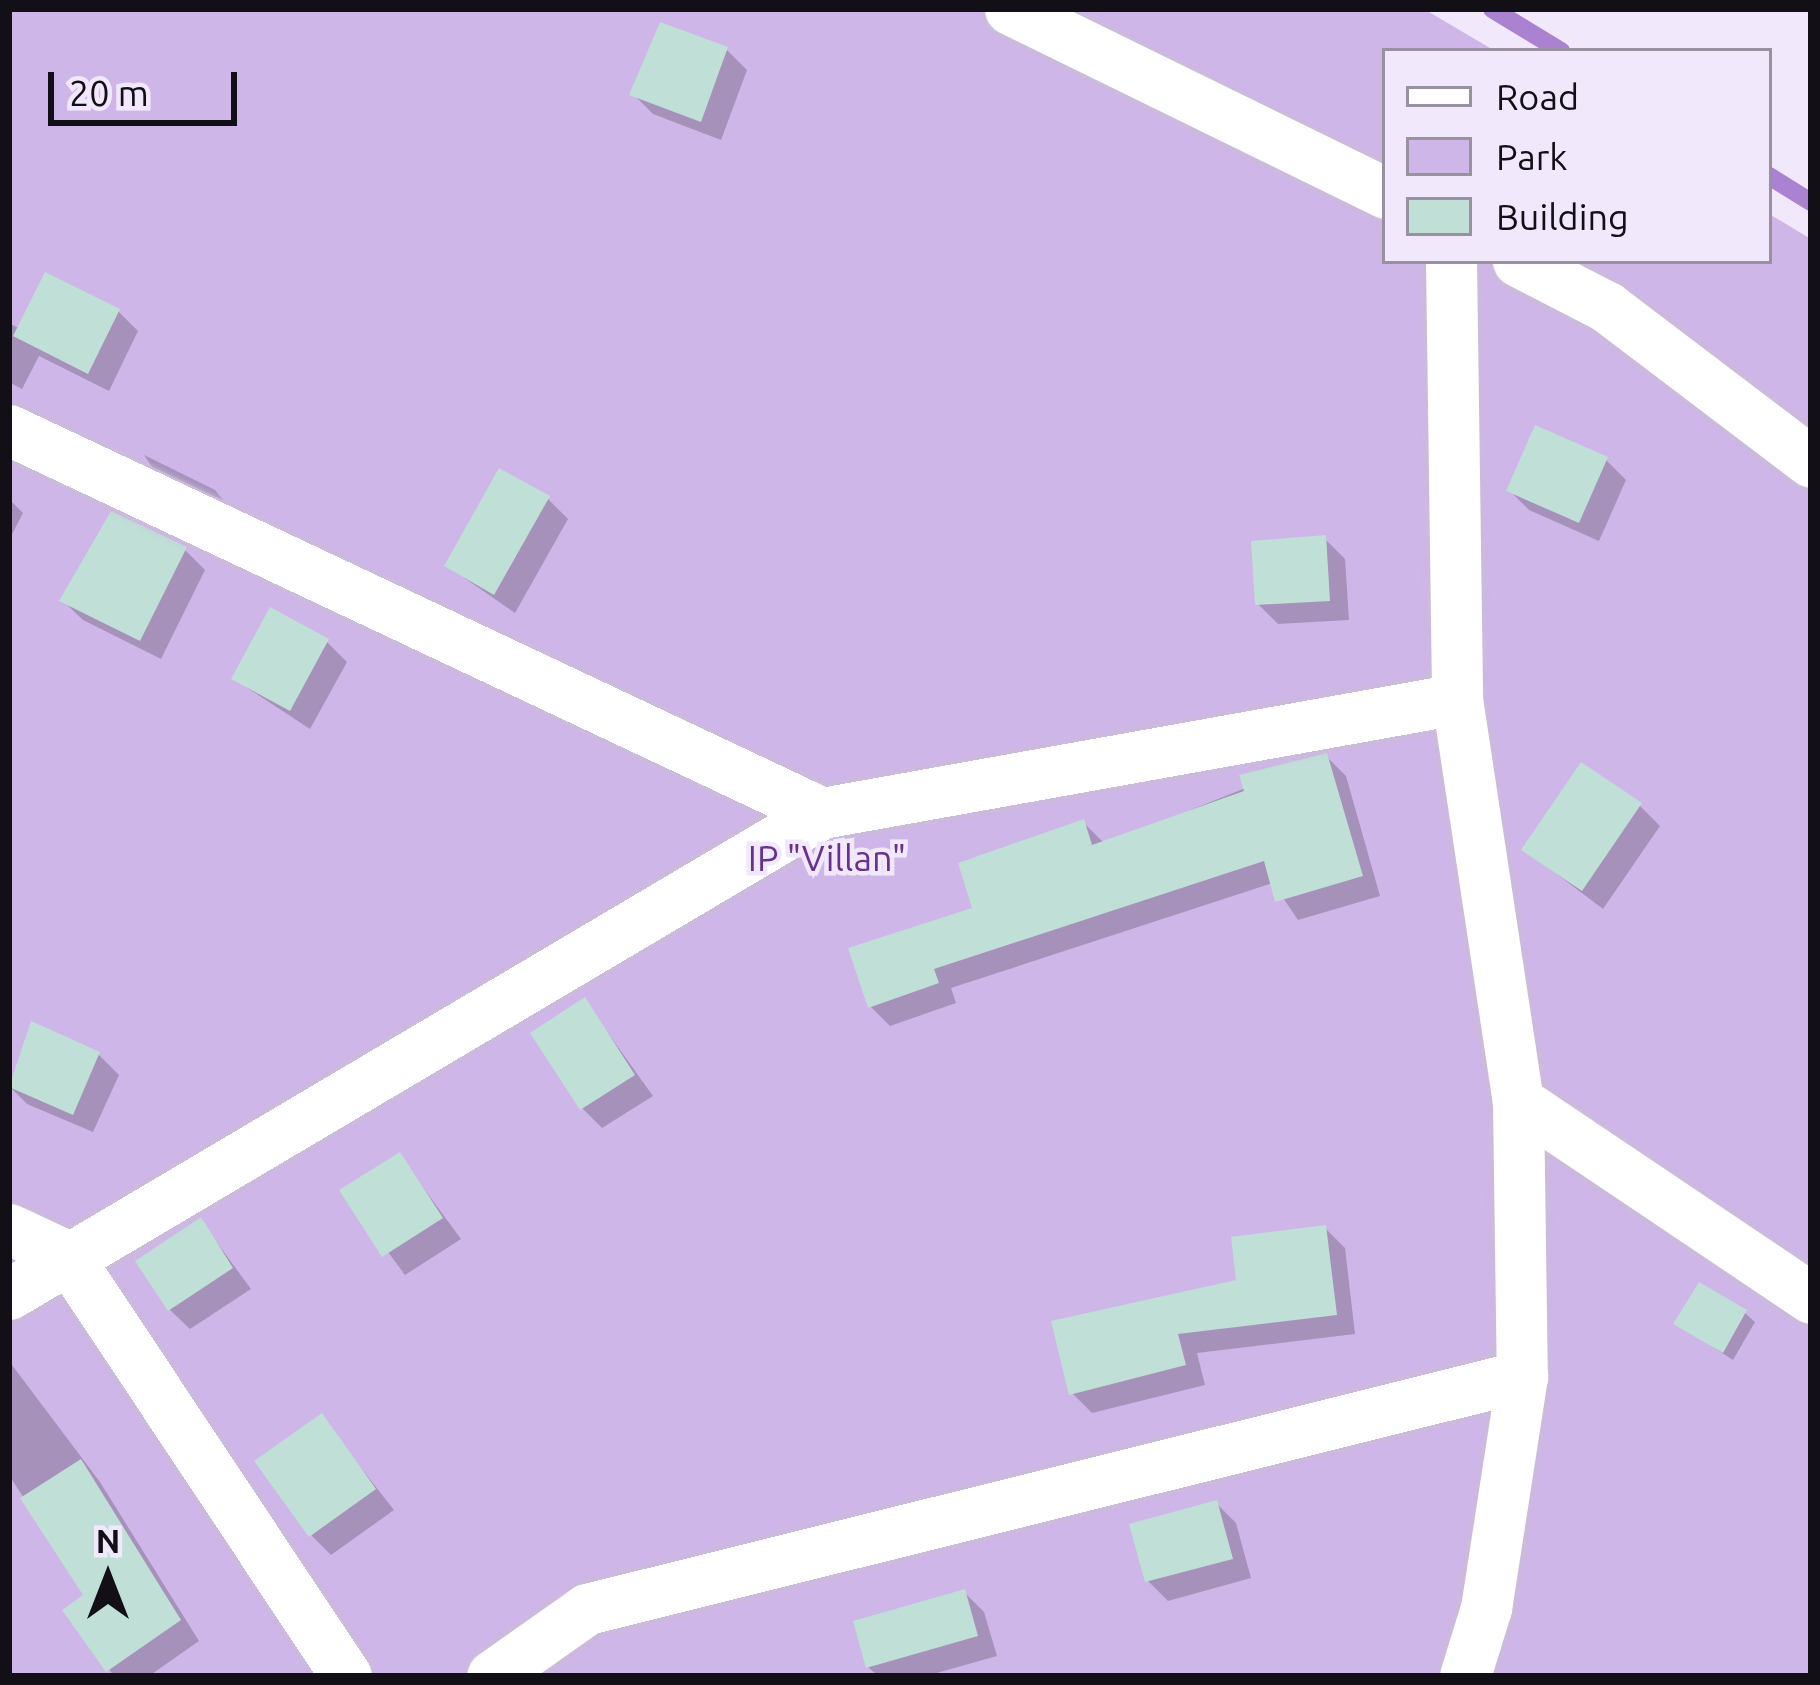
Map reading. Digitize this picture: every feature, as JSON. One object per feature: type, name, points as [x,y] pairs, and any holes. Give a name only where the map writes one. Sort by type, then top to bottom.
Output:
[{"type":"street","points":[[1010,9],[1382,192]]},
{"type":"street","points":[[1450,264],[1457,698],[1518,1101],[1522,1376],[1486,1608],[1465,1676]]},
{"type":"street","points":[[1524,264],[1607,307],[1811,462]]},
{"type":"street","points":[[9,430],[822,813]]},
{"type":"street","points":[[9,1294],[822,813],[1457,698]]},
{"type":"street","points":[[1518,1101],[1811,1298]]},
{"type":"street","points":[[9,1229],[67,1256],[346,1676]]},
{"type":"street","points":[[492,1676],[587,1609],[1522,1376]]},
{"type":"green space","name":"IP \"Villan\"","points":[[9,9],[1424,9],[1490,48],[1382,48],[1382,264],[1772,264],[1772,216],[1811,239],[1811,1676],[9,1676]]},
{"type":"building","points":[[660,22],[728,47],[701,122],[629,95]]},
{"type":"building","points":[[45,272],[120,309],[88,374],[13,336]]},
{"type":"building","points":[[1535,425],[1608,457],[1579,523],[1506,491]]},
{"type":"building","points":[[499,468],[550,496],[494,595],[444,566]]},
{"type":"building","points":[[111,511],[187,547],[140,641],[59,601]]},
{"type":"building","points":[[1326,535],[1330,601],[1255,605],[1251,541]]},
{"type":"building","points":[[270,607],[329,639],[290,711],[231,679]]},
{"type":"building","points":[[1327,753],[1363,876],[1275,902],[1264,861],[934,969],[939,983],[868,1008],[848,948],[972,908],[958,863],[1084,819],[1092,845],[1244,791],[1239,775]]},
{"type":"building","points":[[1581,762],[1642,803],[1582,891],[1521,850]]},
{"type":"building","points":[[585,997],[635,1075],[580,1110],[530,1033]]},
{"type":"building","points":[[31,1021],[100,1052],[73,1115],[9,1087]]},
{"type":"building","points":[[400,1152],[443,1218],[382,1257],[339,1190]]},
{"type":"building","points":[[201,1217],[233,1268],[168,1311],[135,1261]]},
{"type":"building","points":[[1326,1225],[1337,1315],[1178,1334],[1186,1365],[1069,1395],[1051,1321],[1236,1280],[1231,1237]]},
{"type":"building","points":[[1699,1282],[1747,1310],[1723,1353],[1673,1324]]},
{"type":"building","points":[[322,1413],[376,1489],[309,1537],[254,1461]]},
{"type":"building","points":[[81,1459],[181,1620],[106,1672],[62,1610],[83,1595],[20,1498]]},
{"type":"building","points":[[1217,1500],[1233,1559],[1145,1582],[1129,1524]]},
{"type":"building","points":[[965,1589],[978,1636],[866,1668],[853,1621]]},
{"type":"waterway","points":[[1492,9],[1556,48]]},
{"type":"waterway","points":[[1772,178],[1811,202]]}]
